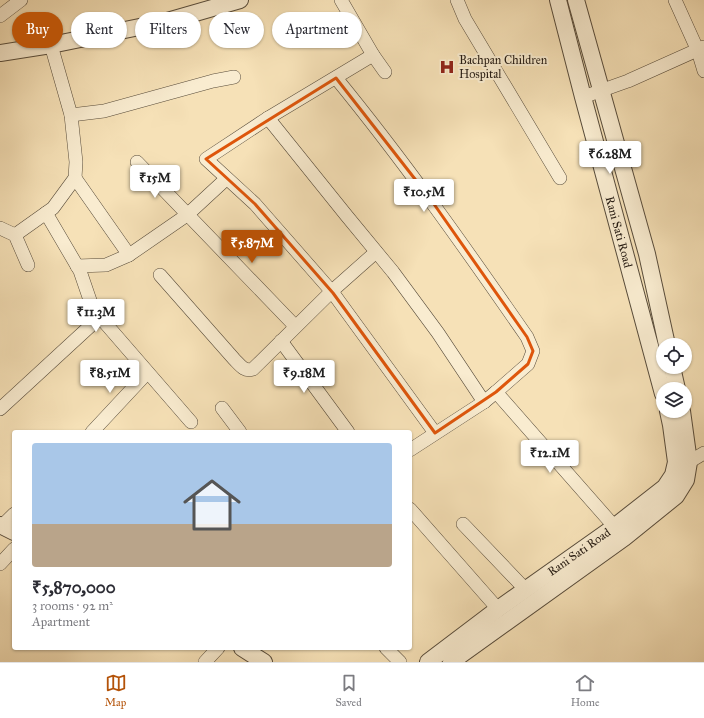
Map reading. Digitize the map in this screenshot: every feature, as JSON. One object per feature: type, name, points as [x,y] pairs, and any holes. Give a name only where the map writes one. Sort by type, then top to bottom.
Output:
[{"type":"street","points":[[0,16],[21,0]]},
{"type":"street","points":[[63,43],[164,22],[240,0]]},
{"type":"street","points":[[341,0],[372,55],[385,72]]},
{"type":"street","points":[[457,0],[465,19],[560,178]]},
{"type":"street","name":"Rani Sati Road","points":[[558,0],[660,382]]},
{"type":"street","points":[[576,0],[647,254],[665,338]]},
{"type":"street","points":[[675,0],[701,49],[704,71]]},
{"type":"street","points":[[0,53],[32,48]]},
{"type":"street","points":[[15,235],[53,208],[75,178],[76,162],[71,115],[52,48]]},
{"type":"street","points":[[583,97],[628,81],[701,49]]},
{"type":"street","points":[[372,55],[268,118],[206,159],[226,179],[255,204],[332,291],[435,433]]},
{"type":"street","points":[[71,115],[104,111],[213,81],[234,77]]},
{"type":"street","points":[[336,78],[429,197],[527,337],[533,351],[528,364],[484,402],[412,449]]},
{"type":"street","points":[[268,118],[376,252],[438,333],[484,402]]},
{"type":"street","points":[[137,162],[295,326]]},
{"type":"street","points":[[75,178],[129,255]]},
{"type":"street","points":[[77,266],[106,265],[129,255],[187,215],[226,179]]},
{"type":"street","points":[[46,213],[77,266],[90,303],[100,317],[191,422]]},
{"type":"street","points":[[0,228],[15,235],[28,265]]},
{"type":"street","points":[[160,275],[245,370],[253,369],[295,326],[376,252]]},
{"type":"street","points":[[0,409],[100,317]]},
{"type":"street","points":[[281,341],[347,430]]},
{"type":"street","points":[[94,430],[148,373]]},
{"type":"street","points":[[496,392],[619,532]]},
{"type":"street","points":[[222,408],[238,430]]},
{"type":"street","points":[[452,662],[619,532],[676,496],[686,480],[690,462],[677,418]]},
{"type":"street","name":"Rani Sati Road","points":[[428,662],[498,609],[619,532],[665,487],[673,475],[676,462],[677,418]]},
{"type":"street","points":[[690,462],[704,454]]},
{"type":"street","points":[[412,511],[498,609]]},
{"type":"street","points":[[5,528],[12,517]]},
{"type":"street","points":[[463,524],[526,590]]},
{"type":"street","points":[[0,564],[12,551]]},
{"type":"street","points":[[205,662],[216,650]]},
{"type":"street","points":[[245,650],[264,662]]},
{"type":"street","points":[[388,650],[400,662]]},
{"type":"highlighted area","points":[[336,78],[429,197],[527,337],[533,351],[528,364],[496,392],[435,433],[333,293],[255,204],[206,159]]},
{"type":"place","name":"Bachpan Children Hospital","points":[[447,67]]}]
